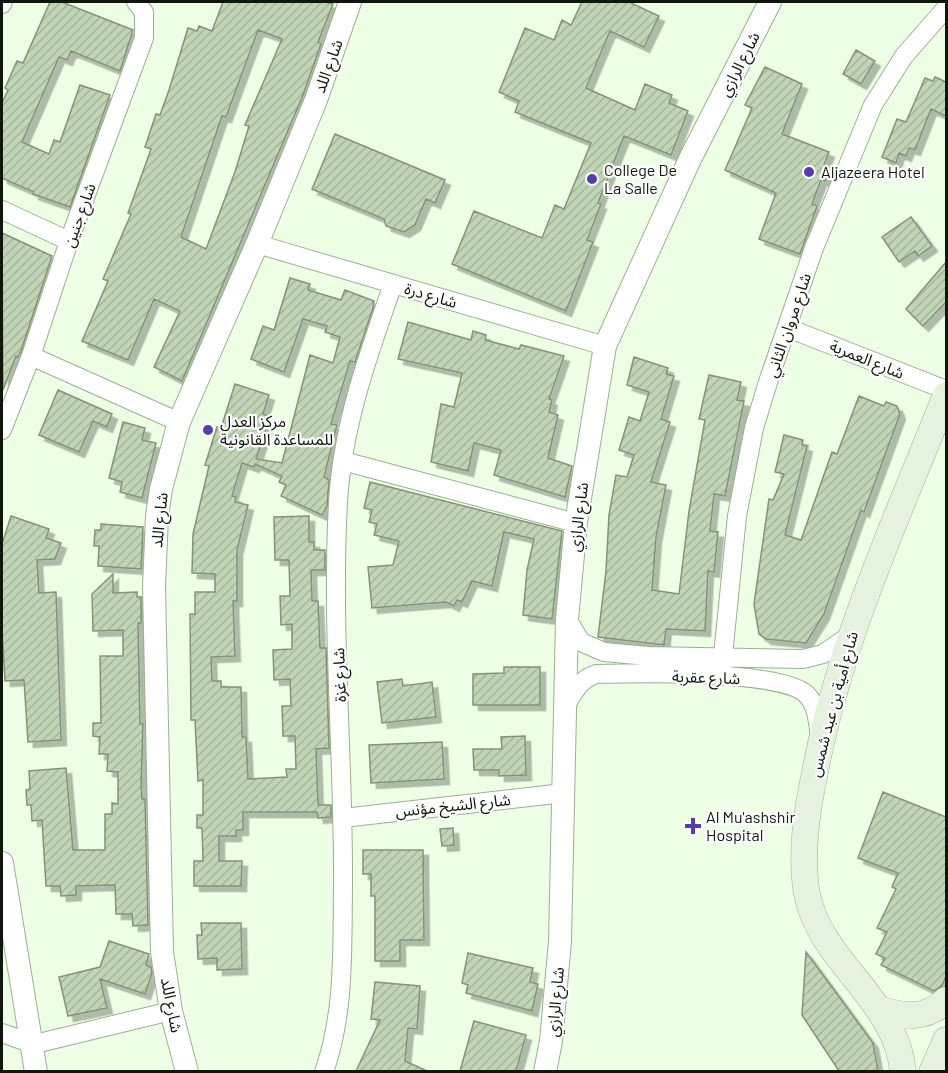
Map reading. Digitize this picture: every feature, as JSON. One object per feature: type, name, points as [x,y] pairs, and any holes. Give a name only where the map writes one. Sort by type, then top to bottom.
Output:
[{"type":"main road","name":"شارع أمية بن عبد شمس","points":[[903,1071],[898,1048],[879,1009],[821,931],[807,893],[806,835],[821,740],[849,636],[946,392]]},
{"type":"main road","points":[[879,1009],[898,1015],[914,1016],[926,1014],[946,1000]]},
{"type":"main road","points":[[932,1071],[946,1040]]},
{"type":"street","name":"شارع جنين","points":[[2,430],[31,356],[69,241],[144,38],[144,12],[136,2]]},
{"type":"street","name":"شارع اللد","points":[[187,1071],[171,1011],[162,952],[153,587],[157,516],[179,422],[257,244],[316,100],[350,2]]},
{"type":"street","name":"شارع الرازي","points":[[544,1071],[551,1041],[560,941],[567,703],[567,619],[576,523],[605,346],[690,159],[765,3]]},
{"type":"street","name":"شارع مروان الثاني","points":[[721,676],[737,516],[750,444],[769,379],[814,248],[873,105],[904,56],[946,8]]},
{"type":"street","points":[[2,210],[69,241]]},
{"type":"street","name":"شارع درة","points":[[257,244],[605,346]]},
{"type":"street","name":"شارع غزة","points":[[324,1071],[341,1002],[343,818],[337,560],[343,461],[367,360],[393,284]]},
{"type":"street","name":"شارع العمرية","points":[[788,328],[946,392]]},
{"type":"street","points":[[31,356],[179,422]]},
{"type":"street","points":[[343,461],[576,523]]},
{"type":"street","name":"شارع عقربة","points":[[567,619],[581,642],[604,652],[789,660],[813,658],[834,649],[849,636]]},
{"type":"street","name":"شارع عقربة","points":[[567,703],[576,687],[588,677],[596,674],[721,676],[774,681],[799,689],[813,703],[821,740]]},
{"type":"street","name":"شارع الشيخ مؤنس","points":[[343,818],[564,793]]},
{"type":"street","points":[[2,863],[36,1071]]},
{"type":"street","points":[[2,1033],[30,1043],[171,1011]]},
{"type":"building","points":[[50,2],[62,2],[133,30],[120,71],[71,51],[67,60],[59,57],[22,142],[49,154],[54,140],[60,142],[80,85],[110,95],[70,207],[33,194],[34,192],[2,178],[2,103],[8,90],[5,88],[17,61],[23,63]]},
{"type":"building","points":[[223,2],[326,2],[333,4],[318,42],[321,44],[303,95],[182,381],[154,367],[180,311],[154,299],[128,360],[82,341],[108,281],[103,279],[131,214],[128,213],[151,149],[145,147],[156,114],[160,115],[188,28],[197,31],[199,26],[212,31]],"holes":[[[258,30],[282,39],[245,125],[249,126],[235,172],[206,249],[181,237],[222,116],[226,117]]]},
{"type":"building","name":"College De La Salle","points":[[582,2],[629,2],[659,16],[644,47],[610,31],[586,88],[635,110],[645,84],[672,95],[669,103],[688,111],[671,155],[624,136],[598,203],[601,204],[587,240],[593,242],[566,311],[452,264],[474,211],[542,238],[555,205],[564,209],[591,143],[515,112],[519,101],[499,92],[525,28],[554,40],[562,20],[571,25]]},
{"type":"building","points":[[856,50],[875,61],[861,84],[843,74]]},
{"type":"building","points":[[765,67],[802,84],[782,134],[829,152],[824,165],[830,168],[825,181],[821,180],[812,204],[817,206],[800,254],[759,239],[776,193],[725,170],[752,108],[745,105]]},
{"type":"building","points":[[935,77],[946,82],[946,116],[931,109],[915,150],[909,148],[906,156],[899,153],[896,163],[882,157],[897,119],[906,122],[925,78],[933,81]]},
{"type":"building","points":[[335,134],[445,180],[435,203],[426,199],[415,225],[404,232],[386,226],[384,219],[312,189]]},
{"type":"building","points":[[911,217],[932,246],[918,256],[915,251],[899,262],[882,237]]},
{"type":"building","points":[[2,233],[52,256],[22,348],[18,357],[16,356],[3,390]]},
{"type":"building","points":[[946,262],[946,302],[923,326],[906,309]]},
{"type":"building","points":[[290,278],[310,284],[308,290],[341,300],[345,290],[374,301],[373,308],[355,362],[350,361],[331,424],[337,425],[324,477],[329,480],[327,506],[322,515],[281,496],[286,485],[279,482],[282,476],[255,464],[254,467],[242,463],[232,496],[236,497],[235,502],[248,505],[237,550],[237,601],[233,601],[235,656],[211,657],[212,681],[221,681],[221,687],[241,687],[242,737],[246,737],[248,779],[287,777],[286,769],[296,769],[295,736],[283,736],[282,706],[291,706],[290,679],[274,680],[273,650],[292,649],[292,624],[281,625],[280,596],[290,596],[289,560],[275,560],[274,517],[309,516],[309,542],[314,542],[314,550],[325,550],[325,570],[311,570],[312,601],[318,601],[320,648],[326,648],[329,748],[316,749],[318,805],[331,805],[331,817],[318,818],[317,812],[243,812],[243,830],[236,830],[236,836],[219,836],[219,861],[242,861],[241,886],[194,886],[194,861],[203,861],[202,828],[197,828],[197,815],[203,815],[203,780],[198,781],[195,720],[191,720],[190,614],[195,614],[195,592],[215,592],[215,574],[192,573],[193,534],[209,466],[205,465],[217,427],[221,428],[235,384],[269,395],[263,414],[270,417],[256,459],[282,463],[310,355],[333,363],[340,337],[325,332],[327,326],[303,319],[284,372],[251,359],[263,326],[274,330]]},
{"type":"building","points":[[408,322],[471,340],[473,331],[486,335],[485,340],[519,349],[521,345],[564,356],[549,399],[552,400],[549,412],[558,415],[548,458],[572,466],[565,497],[494,475],[501,450],[474,443],[468,471],[431,462],[441,404],[454,407],[462,373],[398,359]]},
{"type":"building","points":[[634,357],[668,368],[666,374],[674,376],[661,419],[670,422],[651,482],[666,485],[656,537],[652,590],[679,594],[689,511],[705,420],[699,419],[709,375],[741,382],[737,400],[744,401],[725,496],[714,494],[710,531],[718,532],[714,572],[708,571],[705,631],[666,629],[664,645],[598,637],[606,571],[609,515],[616,475],[627,477],[634,455],[619,450],[629,417],[640,421],[649,392],[627,385]]},
{"type":"building","points":[[58,390],[112,414],[107,427],[93,421],[79,452],[39,435]]},
{"type":"building","points":[[859,396],[884,406],[886,402],[897,406],[900,414],[864,512],[861,510],[824,614],[806,643],[766,639],[759,634],[754,604],[769,499],[773,500],[784,474],[775,472],[784,435],[803,440],[802,445],[807,446],[785,535],[801,540],[832,452],[837,454]]},
{"type":"building","points":[[123,422],[145,428],[142,440],[156,443],[142,498],[120,492],[122,482],[109,478]]},
{"type":"building","points":[[370,482],[562,531],[552,619],[523,615],[527,570],[534,539],[504,532],[492,586],[472,581],[462,602],[457,600],[454,606],[446,602],[372,608],[368,567],[393,565],[399,541],[374,535],[377,524],[369,522],[372,510],[364,508]]},
{"type":"building","points":[[11,516],[49,529],[46,538],[61,543],[55,559],[37,560],[39,593],[56,592],[61,740],[28,742],[24,680],[5,681],[2,631],[2,544]]},
{"type":"building","points":[[101,524],[143,527],[141,569],[98,566],[99,546],[94,546],[95,530],[101,530]]},
{"type":"building","points":[[113,574],[113,593],[137,592],[137,597],[141,597],[141,623],[138,623],[140,724],[143,724],[141,785],[142,799],[145,799],[148,925],[133,926],[132,914],[116,914],[115,885],[76,886],[76,895],[61,896],[60,886],[46,886],[42,820],[32,821],[31,805],[27,805],[26,790],[30,789],[29,771],[66,768],[73,850],[105,850],[105,814],[112,814],[112,803],[118,804],[118,772],[107,771],[108,754],[99,754],[100,737],[93,736],[93,723],[101,723],[100,656],[123,656],[123,630],[93,631],[92,594]]},
{"type":"building","points":[[504,667],[540,667],[540,705],[473,705],[473,674],[504,673]]},
{"type":"building","points":[[402,679],[403,686],[432,682],[436,717],[382,723],[377,682]]},
{"type":"building","points":[[525,736],[526,775],[499,776],[499,770],[474,770],[473,749],[502,749],[501,737]]},
{"type":"building","points":[[442,742],[444,779],[371,783],[369,745]]},
{"type":"building","points":[[883,792],[946,817],[946,976],[942,986],[934,991],[881,965],[885,958],[876,954],[887,932],[877,928],[896,889],[892,887],[898,873],[858,858]]},
{"type":"building","points":[[453,828],[454,845],[442,846],[440,829]]},
{"type":"building","points":[[363,850],[423,850],[424,940],[400,940],[400,961],[375,961],[375,896],[371,896],[371,874],[363,874]]},
{"type":"building","points":[[201,923],[241,923],[242,969],[217,970],[217,958],[198,959],[197,935],[202,935]]},
{"type":"building","points":[[109,941],[149,954],[146,965],[151,967],[152,973],[145,994],[100,979],[107,1008],[68,1016],[59,977],[100,967]]},
{"type":"building","points":[[806,952],[873,1043],[878,1071],[839,1071],[802,1015]]},
{"type":"building","points":[[468,953],[533,968],[530,982],[538,984],[532,1011],[466,993],[468,985],[462,983]]},
{"type":"building","points":[[375,982],[420,986],[417,1029],[408,1028],[405,1061],[427,1071],[356,1071],[380,1020],[371,1019]]},
{"type":"building","points":[[474,1021],[526,1035],[516,1071],[460,1071]]},
{"type":"place","name":"Aljazeera Hotel","points":[[809,172]]},
{"type":"place","name":"College De La Salle","points":[[592,179]]},
{"type":"place","name":"مركز العدل للمساعدة القانونية","points":[[208,430]]},
{"type":"place","name":"Al Mu'ashshir Hospital","points":[[693,826]]}]
